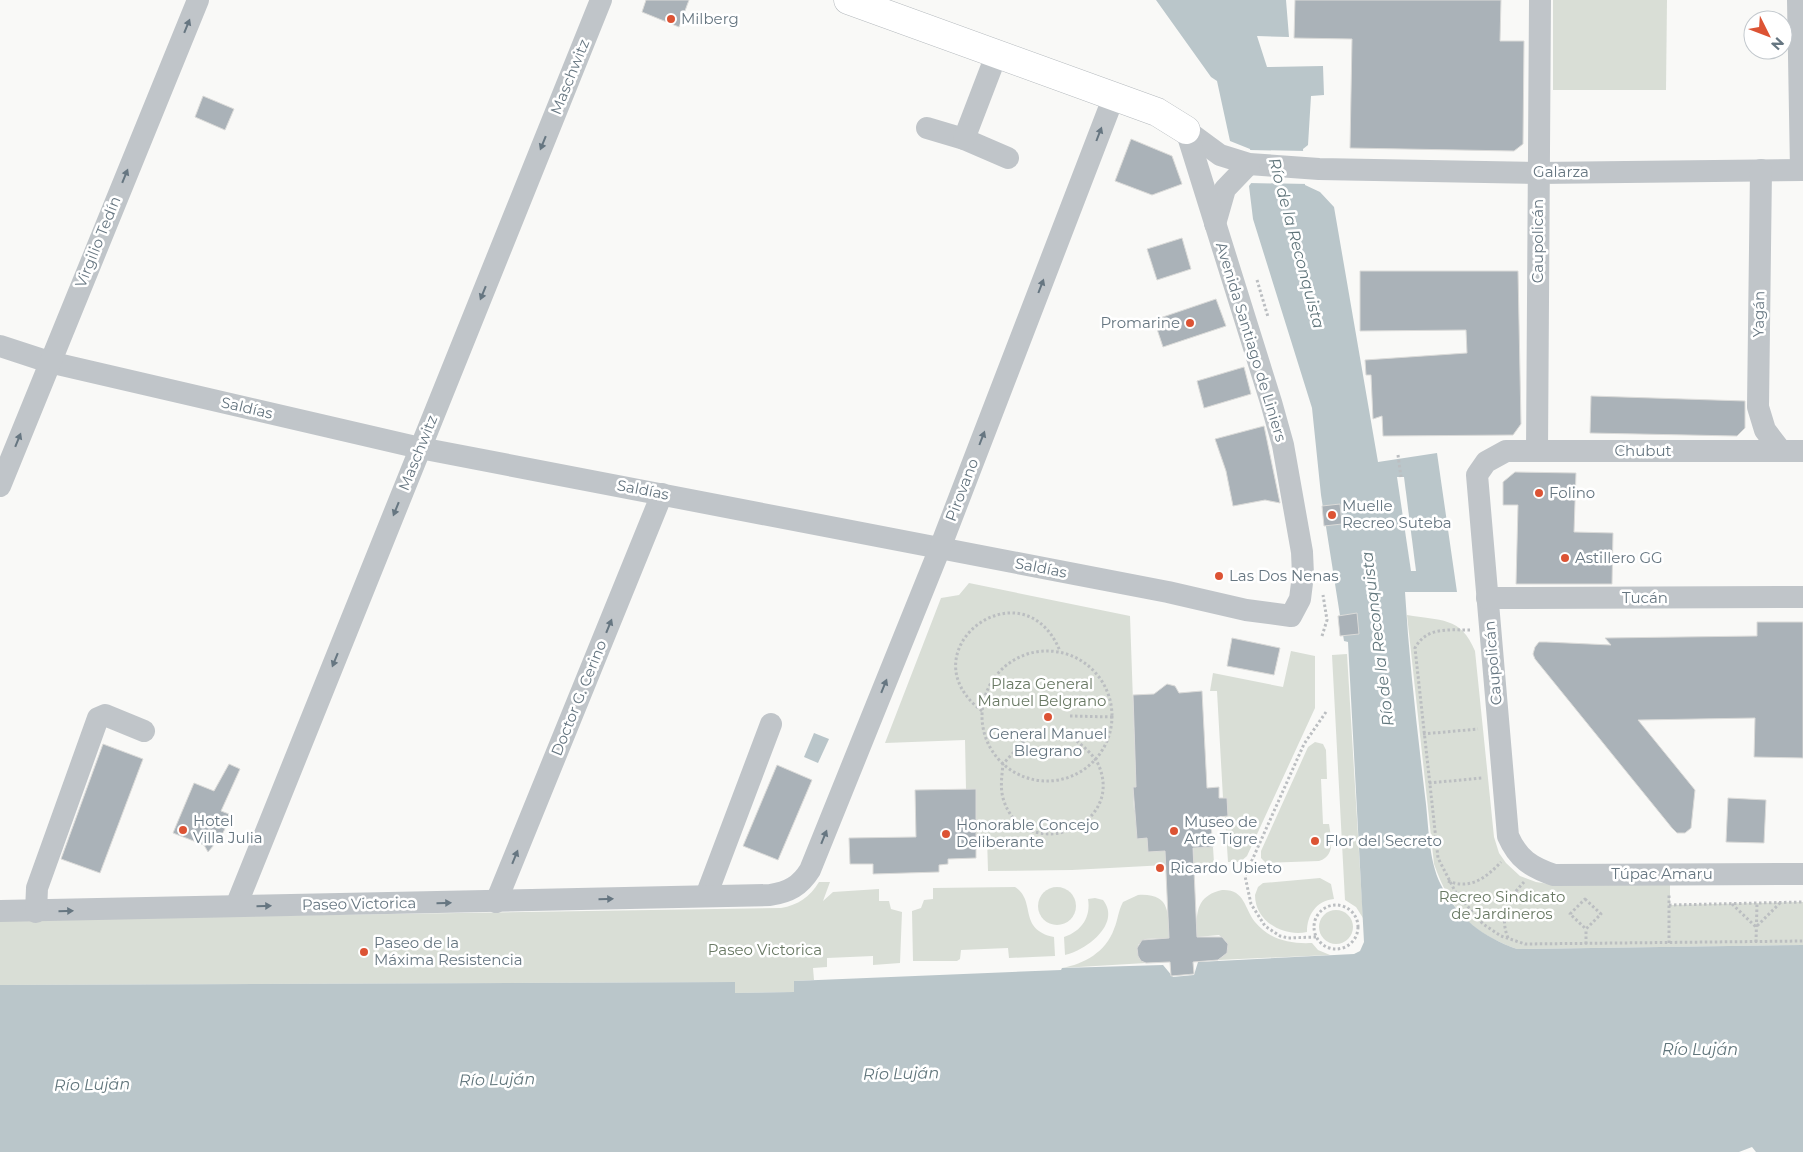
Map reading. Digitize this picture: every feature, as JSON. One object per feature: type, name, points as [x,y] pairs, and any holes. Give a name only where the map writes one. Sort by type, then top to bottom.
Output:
[{"type":"main road","points":[[848,0],[1157,112],[1186,130]]},
{"type":"street","name":"Virgilio Tedín","points":[[0,486],[198,0]]},
{"type":"street","name":"Maschwitz","points":[[236,906],[601,0]]},
{"type":"street","name":"Caupolicán","points":[[1537,451],[1540,0]]},
{"type":"street","points":[[1798,0],[1802,170]]},
{"type":"street","points":[[964,139],[997,53]]},
{"type":"street","name":"Pirovano","points":[[803,881],[810,870],[940,548],[1114,96]]},
{"type":"street","points":[[927,128],[964,139],[1008,158]]},
{"type":"street","points":[[1186,130],[1220,155],[1249,164],[1225,189],[1215,224]]},
{"type":"street","name":"Avenida Santiago de Liniers","points":[[1186,130],[1283,446],[1302,552],[1303,575],[1300,599],[1291,616]]},
{"type":"street","name":"Galarza","points":[[1249,164],[1319,169],[1538,173],[1802,170]]},
{"type":"street","name":"Yagán","points":[[1760,170],[1758,407],[1765,430],[1792,451]]},
{"type":"street","name":"Saldías","points":[[0,346],[49,362],[420,448],[1168,592],[1246,610],[1291,616]]},
{"type":"street","name":"Chubut","points":[[1486,462],[1506,451],[1792,451]]},
{"type":"street","name":"Caupolicán","points":[[1486,462],[1476,476],[1508,836],[1524,860]]},
{"type":"street","name":"Doctor G. Cerino","points":[[496,902],[662,494]]},
{"type":"street","name":"Tucán","points":[[1487,598],[1803,597]]},
{"type":"street","points":[[36,912],[37,888],[98,718],[105,715],[144,731]]},
{"type":"street","points":[[706,896],[771,724]]},
{"type":"street","name":"Túpac Amaru","points":[[1524,860],[1554,875],[1803,874]]},
{"type":"street","name":"Paseo Victorica","points":[[0,911],[36,912],[770,895],[793,890],[803,881]]},
{"type":"path","points":[[1398,455],[1401,477]]},
{"type":"path","points":[[982,711],[966,695],[956,671],[958,649],[965,636],[975,625],[997,614],[1015,613],[1026,616],[1046,629],[1060,652]]},
{"type":"path","points":[[1030,652],[1060,652],[1085,662],[1100,677],[1110,696],[1112,717],[1108,738],[1096,760],[1075,775],[1049,781],[1020,776],[1003,764],[993,753],[985,737],[982,711],[989,686],[1009,663],[1030,652]]},
{"type":"path","points":[[1316,937],[1288,938],[1280,936],[1265,926],[1251,904],[1245,876],[1304,744],[1326,712]]},
{"type":"path","points":[[1070,716],[1112,717]]},
{"type":"path","points":[[1424,734],[1498,728]]},
{"type":"path","points":[[1034,730],[1003,764],[1003,796],[1010,813],[1016,820],[1032,831],[1054,835],[1077,828],[1096,809],[1102,791],[1102,782],[1096,760],[1064,731]]},
{"type":"path","points":[[1429,784],[1503,776]]},
{"type":"path","points":[[1448,881],[1466,885],[1475,883],[1489,874],[1524,860]]},
{"type":"path","points":[[1508,938],[1503,920],[1504,911],[1512,896],[1524,860]]},
{"type":"path","points":[[1669,943],[1670,874]]},
{"type":"path","points":[[1586,930],[1570,914],[1585,899],[1601,914],[1586,930],[1586,944]]},
{"type":"path","points":[[1756,927],[1781,902]]},
{"type":"path","points":[[1669,905],[1803,902]]},
{"type":"path","points":[[1756,942],[1757,903]]},
{"type":"path","points":[[1732,904],[1756,927]]},
{"type":"path","points":[[1336,905],[1344,906],[1357,919],[1357,934],[1351,944],[1344,948],[1330,949],[1320,944],[1316,937],[1313,930],[1315,918],[1325,908],[1336,905]]},
{"type":"green space","points":[[1553,0],[1667,0],[1666,90],[1553,90]]},
{"type":"green space","name":"Plaza General Manuel Belgrano","points":[[969,583],[1130,616],[1136,787],[1133,787],[1138,839],[1147,838],[1148,852],[1165,840],[1166,865],[1072,870],[988,871],[987,837],[976,837],[976,789],[966,789],[965,740],[885,743],[941,598],[959,595]]},
{"type":"green space","name":"Recreo Sindicato de Jardineros","points":[[1407,615],[1448,622],[1456,626],[1463,631],[1475,651],[1494,837],[1499,853],[1506,863],[1520,876],[1536,882],[1555,885],[1670,883],[1670,905],[1803,902],[1803,945],[1517,949],[1501,943],[1475,927],[1464,917],[1447,894],[1434,864]]},
{"type":"green space","points":[[1291,651],[1315,656],[1315,708],[1247,856],[1240,862],[1228,862],[1225,816],[1228,816],[1227,798],[1223,798],[1217,691],[1210,691],[1213,673],[1283,687]]},
{"type":"green space","points":[[1347,654],[1363,918],[1356,907],[1345,900],[1332,655]]},
{"type":"green space","points":[[1315,742],[1323,744],[1326,750],[1327,779],[1321,779],[1323,824],[1329,824],[1330,851],[1324,859],[1319,861],[1266,863],[1261,858],[1261,851],[1308,747]]},
{"type":"green space","points":[[1193,839],[1213,847],[1214,863],[1194,864]]},
{"type":"green space","points":[[1320,878],[1331,884],[1334,899],[1322,903],[1314,910],[1307,926],[1307,932],[1289,932],[1272,926],[1265,920],[1256,905],[1255,895],[1258,887],[1263,883]]},
{"type":"green space","name":"Paseo Victorica","points":[[819,882],[830,882],[823,901],[833,892],[879,889],[879,901],[889,901],[891,909],[902,912],[900,963],[873,965],[873,956],[827,958],[827,967],[813,968],[814,980],[794,981],[794,992],[735,993],[734,982],[0,985],[0,920],[781,908],[803,900]]},
{"type":"green space","points":[[1015,887],[1025,900],[1035,928],[1054,937],[1055,956],[1009,958],[1008,948],[961,950],[960,959],[957,961],[913,961],[912,911],[921,908],[924,900],[933,899],[933,888]]},
{"type":"green space","points":[[1057,887],[1070,893],[1076,906],[1070,919],[1057,925],[1044,919],[1038,906],[1044,893]]},
{"type":"green space","points":[[1222,890],[1230,891],[1240,896],[1251,917],[1267,933],[1288,942],[1312,943],[1318,950],[1330,955],[1218,960],[1227,953],[1226,941],[1219,935],[1197,937],[1197,914],[1202,902],[1207,897]]},
{"type":"green space","points":[[1138,895],[1157,897],[1162,901],[1166,906],[1168,920],[1169,938],[1145,939],[1138,945],[1139,958],[1146,963],[1062,968],[1086,960],[1100,950],[1110,937],[1123,902]]},
{"type":"green space","points":[[1088,899],[1103,900],[1108,909],[1105,927],[1091,942],[1065,955],[1064,937],[1076,931],[1084,922],[1088,912]]},
{"type":"green space","points":[[1336,910],[1343,911],[1348,915],[1352,920],[1352,934],[1348,939],[1343,943],[1336,944],[1329,943],[1324,939],[1320,934],[1319,927],[1320,920],[1324,915],[1329,911]]},
{"type":"water","name":"Río Luján","points":[[1156,0],[1286,0],[1289,37],[1257,36],[1267,67],[1323,66],[1324,95],[1311,96],[1308,145],[1303,149],[1305,185],[1320,192],[1334,207],[1378,462],[1437,453],[1457,592],[1405,592],[1416,720],[1430,842],[1434,864],[1441,885],[1455,907],[1473,925],[1493,939],[1517,949],[1803,945],[1803,1152],[1756,1152],[1752,1147],[1739,1152],[0,1152],[0,985],[735,982],[735,993],[794,992],[794,981],[1061,970],[1062,968],[1163,965],[1173,977],[1194,975],[1198,962],[1354,954],[1360,951],[1364,942],[1348,642],[1344,641],[1321,495],[1312,408],[1253,219],[1249,186],[1255,178],[1250,149],[1230,141],[1217,81],[1211,77]]},
{"type":"water","points":[[814,733],[829,739],[818,763],[804,757]]},
{"type":"pier","points":[[1249,150],[1306,151],[1309,184],[1249,183],[1253,178]]},
{"type":"pier","points":[[1397,477],[1404,477],[1416,571],[1411,571]]},
{"type":"building","name":"Milberg","points":[[646,0],[689,0],[679,27],[642,12]]},
{"type":"building","points":[[1295,0],[1501,0],[1500,41],[1524,41],[1523,144],[1514,151],[1350,148],[1352,39],[1294,38]]},
{"type":"building","points":[[203,96],[234,109],[225,130],[195,117]]},
{"type":"building","points":[[1131,139],[1172,156],[1182,184],[1152,195],[1115,181]]},
{"type":"building","points":[[1182,238],[1191,269],[1157,280],[1147,249]]},
{"type":"building","points":[[1360,271],[1518,271],[1521,424],[1513,435],[1383,436],[1382,416],[1373,419],[1371,375],[1366,375],[1365,360],[1467,353],[1466,330],[1360,331]]},
{"type":"building","name":"Promarine","points":[[1216,299],[1226,326],[1163,347],[1154,320]]},
{"type":"building","points":[[1244,367],[1251,394],[1204,408],[1197,381]]},
{"type":"building","points":[[1591,396],[1745,401],[1745,428],[1737,436],[1590,433]]},
{"type":"building","points":[[1264,426],[1280,503],[1265,500],[1233,506],[1226,471],[1215,439]]},
{"type":"building","points":[[1515,472],[1576,473],[1574,532],[1613,533],[1612,584],[1516,584],[1518,505],[1503,505],[1503,482]]},
{"type":"building","name":"Muelle Recreo Suteba","points":[[1340,504],[1342,524],[1324,526],[1322,506]]},
{"type":"building","points":[[1357,613],[1359,634],[1340,636],[1338,616]]},
{"type":"building","points":[[1757,622],[1803,622],[1803,758],[1754,757],[1755,718],[1638,720],[1695,790],[1691,828],[1685,833],[1677,833],[1672,828],[1535,659],[1533,654],[1539,642],[1611,645],[1605,638],[1757,636]]},
{"type":"building","points":[[1232,638],[1280,648],[1274,675],[1227,666]]},
{"type":"building","name":"Museo de Arte Tigre","points":[[1167,684],[1175,686],[1179,693],[1202,691],[1207,788],[1219,787],[1219,798],[1227,798],[1228,816],[1220,817],[1221,824],[1211,825],[1213,847],[1193,848],[1197,937],[1222,937],[1228,944],[1227,953],[1218,960],[1193,962],[1194,974],[1171,976],[1170,962],[1146,963],[1141,961],[1138,956],[1137,948],[1142,940],[1169,938],[1165,851],[1148,852],[1147,838],[1137,839],[1133,787],[1136,787],[1133,695],[1154,694]]},
{"type":"building","points":[[103,744],[143,759],[100,873],[61,859]]},
{"type":"building","points":[[229,764],[240,769],[221,811],[229,814],[226,827],[220,838],[208,852],[204,845],[173,833],[194,783],[214,791]]},
{"type":"building","points":[[777,765],[812,780],[778,860],[743,846]]},
{"type":"building","name":"Honorable Concejo Deliberante","points":[[976,789],[976,858],[948,859],[948,864],[939,865],[939,872],[873,874],[873,864],[850,864],[849,838],[916,837],[915,790]]},
{"type":"building","points":[[1728,798],[1766,800],[1764,843],[1726,842]]},
{"type":"place","name":"Milberg","points":[[671,19]]},
{"type":"place","name":"Promarine","points":[[1190,323]]},
{"type":"place","name":"Folino","points":[[1539,493]]},
{"type":"place","name":"Muelle Recreo Suteba","points":[[1332,515]]},
{"type":"place","name":"Astillero GG","points":[[1565,558]]},
{"type":"place","name":"Las Dos Nenas","points":[[1219,576]]},
{"type":"place","name":"General Manuel Blegrano","points":[[1048,717]]},
{"type":"place","name":"Hotel Villa Julia","points":[[183,830]]},
{"type":"place","name":"Museo de Arte Tigre","points":[[1174,831]]},
{"type":"place","name":"Honorable Concejo Deliberante","points":[[946,834]]},
{"type":"place","name":"Flor del Secreto","points":[[1315,841]]},
{"type":"place","name":"Ricardo Ubieto","points":[[1160,868]]},
{"type":"place","name":"Paseo de la Máxima Resistencia","points":[[364,952]]},
{"type":"water label","name":"Río de la Reconquista","points":[[1297,243]]},
{"type":"water label","name":"Río de la Reconquista","points":[[1377,639]]}]
